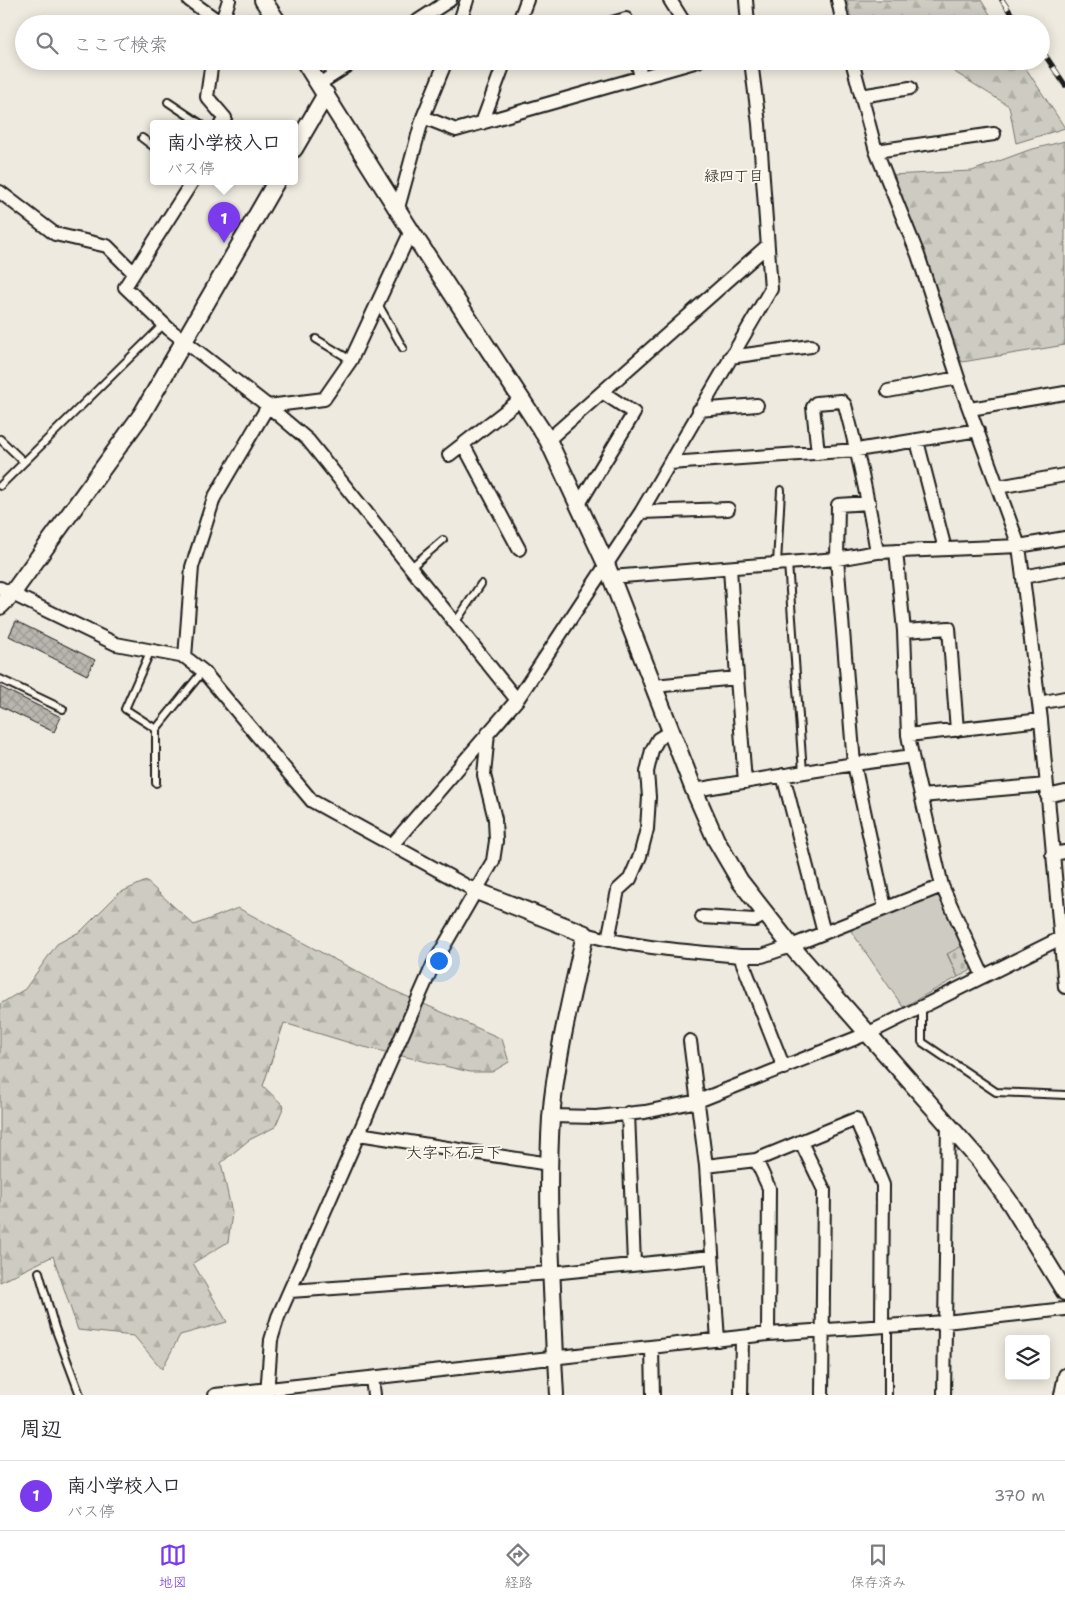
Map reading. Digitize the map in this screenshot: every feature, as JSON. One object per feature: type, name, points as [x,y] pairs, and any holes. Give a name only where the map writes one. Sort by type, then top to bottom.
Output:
[{"type":"street","points":[[189,0],[210,15]]},
{"type":"street","points":[[224,15],[229,0]]},
{"type":"street","points":[[263,0],[273,15]]},
{"type":"street","points":[[427,15],[450,0]]},
{"type":"street","points":[[462,15],[467,0]]},
{"type":"street","points":[[521,15],[527,0]]},
{"type":"street","points":[[670,0],[679,15]]},
{"type":"street","points":[[746,0],[747,15]]},
{"type":"street","points":[[838,0],[841,15]]},
{"type":"street","points":[[211,70],[207,97],[225,118],[224,120]]},
{"type":"street","points":[[310,70],[411,231],[548,440],[609,571],[694,790],[716,840],[740,881],[764,915],[790,946],[870,1033],[980,1161],[1011,1204],[1065,1292]]},
{"type":"street","points":[[298,140],[322,89],[344,70]]},
{"type":"street","points":[[398,208],[423,117],[442,70]]},
{"type":"street","points":[[482,122],[502,70]]},
{"type":"street","points":[[639,70],[641,77]]},
{"type":"street","points":[[423,117],[456,130],[666,70]]},
{"type":"street","points":[[392,845],[517,700],[609,571],[699,410],[771,288],[759,124],[752,70]]},
{"type":"street","points":[[855,70],[876,151],[918,255],[958,378],[1019,546],[1041,720],[1052,854],[1063,936],[1065,987]]},
{"type":"street","points":[[862,96],[910,88]]},
{"type":"street","points":[[876,151],[994,134]]},
{"type":"street","points":[[190,185],[125,287],[164,324],[308,440],[517,700]]},
{"type":"street","points":[[274,185],[137,421],[4,596],[33,602],[116,644],[150,652],[185,657],[203,671],[312,801],[474,890],[585,934],[662,949],[740,956],[762,956],[942,886]]},
{"type":"street","points":[[0,192],[55,234],[108,246],[134,273]]},
{"type":"street","points":[[268,406],[324,399],[351,360],[411,231]]},
{"type":"street","points":[[548,440],[768,246]]},
{"type":"street","points":[[730,357],[811,346]]},
{"type":"street","points":[[888,391],[958,378]]},
{"type":"street","points":[[578,504],[634,412],[602,392]]},
{"type":"street","points":[[970,409],[1065,393]]},
{"type":"street","points":[[448,455],[521,399]]},
{"type":"street","points":[[818,452],[813,406],[816,403],[841,401],[845,405],[857,450],[878,552]]},
{"type":"street","points":[[699,410],[757,405]]},
{"type":"street","points":[[185,657],[192,567],[214,498],[268,406]]},
{"type":"street","points":[[670,463],[857,450],[978,430]]},
{"type":"street","points":[[917,441],[945,549]]},
{"type":"street","points":[[463,444],[519,549]]},
{"type":"street","points":[[998,487],[1065,475]]},
{"type":"street","points":[[869,504],[838,505],[837,559],[854,764],[886,908]]},
{"type":"street","points":[[641,512],[728,509]]},
{"type":"street","points":[[609,571],[730,568],[837,559],[878,552],[1019,546],[1065,538]]},
{"type":"street","points":[[896,551],[904,631],[908,735],[912,756],[942,886],[983,976]]},
{"type":"street","points":[[730,568],[745,782]]},
{"type":"street","points":[[1023,576],[1065,569]]},
{"type":"street","points":[[904,631],[949,628],[957,730]]},
{"type":"street","points":[[654,686],[737,678]]},
{"type":"street","points":[[1039,703],[1065,698]]},
{"type":"street","points":[[908,735],[1041,720]]},
{"type":"street","points":[[608,940],[618,890],[630,879],[640,856],[647,829],[649,797],[647,772],[652,750],[658,739],[671,731]]},
{"type":"street","points":[[267,1392],[271,1340],[278,1316],[433,965],[474,890],[493,861],[496,841],[495,819],[484,775],[488,733]]},
{"type":"street","points":[[694,790],[912,756]]},
{"type":"street","points":[[783,775],[824,933]]},
{"type":"street","points":[[921,796],[1047,790],[1065,792]]},
{"type":"street","points":[[1052,854],[1065,852]]},
{"type":"street","points":[[702,917],[756,920],[764,915]]},
{"type":"street","points":[[556,1395],[550,1164],[551,1116],[566,1022],[585,934]]},
{"type":"street","points":[[551,1116],[596,1117],[628,1114],[698,1101],[870,1033],[1063,936]]},
{"type":"street","points":[[740,956],[784,1068]]},
{"type":"street","points":[[690,1042],[706,1166],[718,1340]]},
{"type":"street","points":[[628,1114],[634,1264]]},
{"type":"street","points":[[706,1166],[756,1160],[856,1119],[883,1185],[885,1325]]},
{"type":"street","points":[[944,1395],[948,1122]]},
{"type":"street","points":[[359,1134],[550,1164]]},
{"type":"street","points":[[801,1142],[824,1190],[822,1395]]},
{"type":"street","points":[[756,1160],[769,1188],[768,1334]]},
{"type":"street","points":[[290,1291],[552,1273],[712,1257]]},
{"type":"street","points":[[214,1395],[267,1392],[372,1378],[768,1334],[945,1322],[1065,1309]]},
{"type":"street","points":[[741,1395],[742,1338]]},
{"type":"street","points":[[652,1348],[653,1395]]},
{"type":"street","points":[[1061,1395],[1065,1375]]},
{"type":"street","points":[[372,1378],[374,1395]]},
{"type":"lane","points":[[168,102],[195,120]]},
{"type":"lane","points":[[142,138],[150,144]]},
{"type":"lane","points":[[378,304],[403,348]]},
{"type":"lane","points":[[0,486],[164,324]]},
{"type":"lane","points":[[316,339],[351,360]]},
{"type":"lane","points":[[0,439],[24,462]]},
{"type":"lane","points":[[780,490],[783,564],[803,772]]},
{"type":"lane","points":[[410,568],[443,540]]},
{"type":"lane","points":[[455,623],[481,584]]},
{"type":"lane","points":[[150,652],[124,709],[156,729]]},
{"type":"lane","points":[[156,783],[156,729],[203,671]]},
{"type":"lane","points":[[0,679],[63,709]]},
{"type":"lane","points":[[922,1007],[922,1042],[996,1092],[1065,1095]]},
{"type":"lane","points":[[39,1272],[55,1328],[80,1395]]},
{"type":"lane","points":[[885,1325],[888,1395]]},
{"type":"green space","points":[[847,0],[981,0],[990,15],[850,15]]},
{"type":"green space","points":[[951,70],[1027,70],[1065,128],[1016,143],[1009,106]]},
{"type":"green space","points":[[1065,141],[1065,345],[962,362],[936,309],[891,175],[972,171],[1029,150]]},
{"type":"green space","points":[[146,881],[194,925],[238,908],[388,988],[502,1039],[509,1062],[492,1072],[470,1072],[360,1046],[284,1023],[263,1086],[284,1106],[275,1127],[249,1140],[221,1163],[232,1213],[228,1242],[193,1263],[227,1322],[180,1335],[162,1369],[134,1336],[78,1330],[53,1256],[0,1282],[0,1004],[25,989],[57,944],[81,931],[119,893]]},
{"type":"green space","points":[[933,895],[940,897],[962,946],[947,954],[958,977],[903,1007],[849,928]]},
{"type":"green space","points":[[962,946],[972,964],[970,971],[958,977],[947,953]]},
{"type":"building","points":[[16,621],[95,660],[87,675],[9,636]]},
{"type":"building","points":[[0,687],[61,717],[54,732],[0,706]]},
{"type":"railway","points":[[1002,0],[1012,15]]},
{"type":"railway","points":[[1050,62],[1065,85]]},
{"type":"place","name":"南小学校入口","points":[[224,243]]},
{"type":"district","name":"緑四丁目","points":[[734,176]]},
{"type":"district","name":"大字下石戸下","points":[[454,1152]]}]
